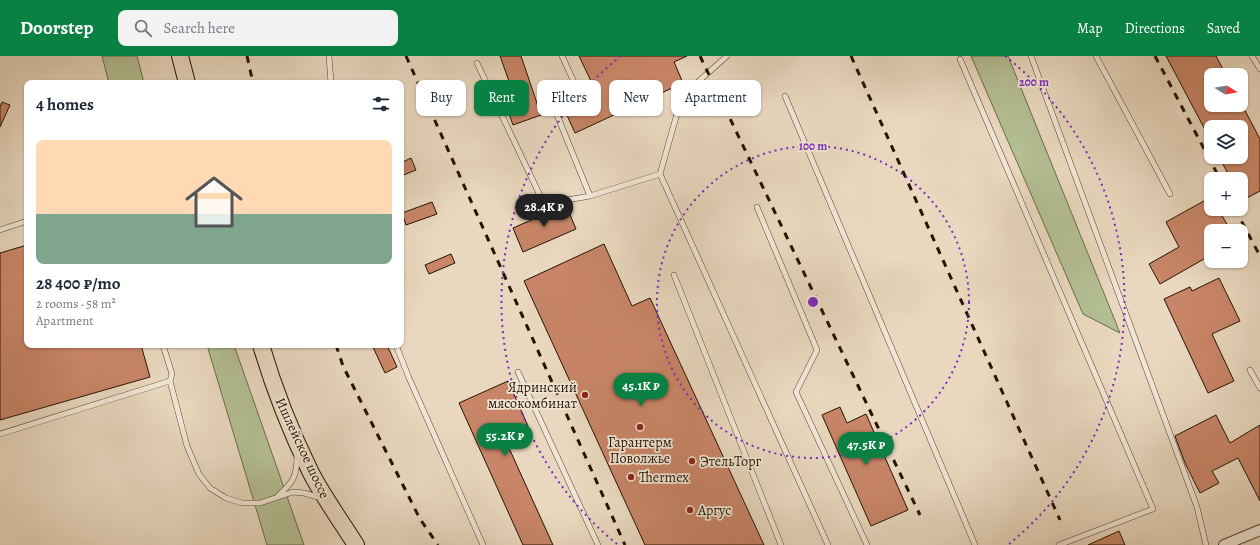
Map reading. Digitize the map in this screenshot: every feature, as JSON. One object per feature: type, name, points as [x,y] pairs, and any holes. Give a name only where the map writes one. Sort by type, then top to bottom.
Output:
[{"type":"main road","points":[[180,56],[186,80]]},
{"type":"main road","name":"Ишлейское шоссе","points":[[262,348],[272,380],[311,473],[356,545]]},
{"type":"street","points":[[1224,545],[1260,530]]},
{"type":"lane","points":[[329,56],[331,80]]},
{"type":"lane","points":[[562,56],[574,82],[557,115],[590,196]]},
{"type":"lane","points":[[727,56],[682,96],[660,174],[828,545]]},
{"type":"lane","points":[[1032,56],[1197,507],[1206,545]]},
{"type":"lane","points":[[1096,56],[1170,194]]},
{"type":"lane","points":[[1252,56],[1260,69]]},
{"type":"lane","points":[[960,59],[1153,509],[1059,545]]},
{"type":"lane","points":[[477,63],[544,204],[590,196],[660,174]]},
{"type":"lane","points":[[785,96],[975,545]]},
{"type":"lane","points":[[757,207],[817,350],[796,392],[867,545]]},
{"type":"lane","points":[[0,230],[24,222]]},
{"type":"lane","points":[[674,275],[781,545]]},
{"type":"lane","points":[[164,348],[172,374],[170,381],[187,446],[199,474],[210,488],[226,498],[242,503],[260,503],[293,492],[316,496],[328,502]]},
{"type":"lane","points":[[397,348],[483,545]]},
{"type":"lane","points":[[1250,370],[1260,388]]},
{"type":"lane","points":[[518,372],[598,545]]},
{"type":"lane","points":[[0,434],[170,381]]},
{"type":"lane","points":[[278,496],[291,484],[296,471],[296,440]]},
{"type":"green space","points":[[102,56],[137,56],[143,80],[108,80]]},
{"type":"green space","points":[[971,56],[1008,56],[1120,333],[1083,314]]},
{"type":"green space","points":[[208,348],[235,348],[304,545],[267,545]]},
{"type":"building","points":[[500,56],[521,56],[537,103],[538,116],[513,125],[510,116],[529,116],[529,80],[509,80]]},
{"type":"building","points":[[579,56],[687,56],[674,62],[682,80],[671,80],[671,89],[663,92],[663,80],[609,80],[609,116],[612,116],[575,133],[567,116],[601,116],[601,80],[590,80]]},
{"type":"building","points":[[1166,56],[1216,56],[1222,68],[1204,68],[1204,112],[1246,112],[1260,139],[1260,191],[1248,197],[1248,172],[1227,172],[1223,164],[1248,164],[1248,120],[1204,120],[1204,128]]},
{"type":"building","points":[[2,102],[10,105],[0,127],[0,107]]},
{"type":"building","points":[[411,158],[416,170],[404,175],[404,162]]},
{"type":"building","points":[[1204,201],[1204,216],[1222,216],[1227,224],[1204,224],[1204,259],[1160,284],[1149,264],[1179,247],[1166,222]]},
{"type":"building","points":[[432,202],[437,214],[406,225],[404,212]]},
{"type":"building","points":[[566,205],[576,229],[523,252],[513,228]]},
{"type":"building","points":[[604,244],[632,306],[650,298],[764,545],[645,545],[524,281]]},
{"type":"building","points":[[24,246],[24,348],[142,348],[150,377],[0,420],[0,253]]},
{"type":"building","points":[[451,254],[455,263],[429,274],[425,265]]},
{"type":"building","points":[[1219,278],[1240,321],[1212,334],[1234,381],[1208,393],[1164,299],[1190,287],[1192,291]]},
{"type":"building","points":[[373,348],[388,348],[397,367],[385,373]]},
{"type":"building","points":[[508,381],[528,426],[504,437],[553,545],[523,545],[459,403]]},
{"type":"building","points":[[840,407],[847,423],[866,414],[908,510],[871,526],[822,415]]},
{"type":"building","points":[[1216,415],[1230,443],[1260,425],[1260,501],[1238,458],[1212,471],[1219,483],[1200,493],[1185,463],[1175,436]]},
{"type":"building","points":[[1119,531],[1125,545],[1088,545]]},
{"type":"railway","points":[[247,56],[252,80]]},
{"type":"railway","points":[[406,56],[625,545]]},
{"type":"railway","points":[[700,56],[920,515]]},
{"type":"railway","points":[[851,56],[1060,520]]},
{"type":"railway","points":[[1155,56],[1216,172]]},
{"type":"railway","points":[[1239,216],[1260,256]]},
{"type":"railway","points":[[337,348],[343,366],[420,519],[438,545]]},
{"type":"place","name":"Ядринский мясокомбинат","points":[[585,395]]},
{"type":"place","name":"Гарантерм Поволжье","points":[[640,427]]},
{"type":"place","name":"ЭтельТорг","points":[[692,461]]},
{"type":"place","name":"Thermex","points":[[631,477]]},
{"type":"place","name":"Аргус","points":[[690,510]]}]
